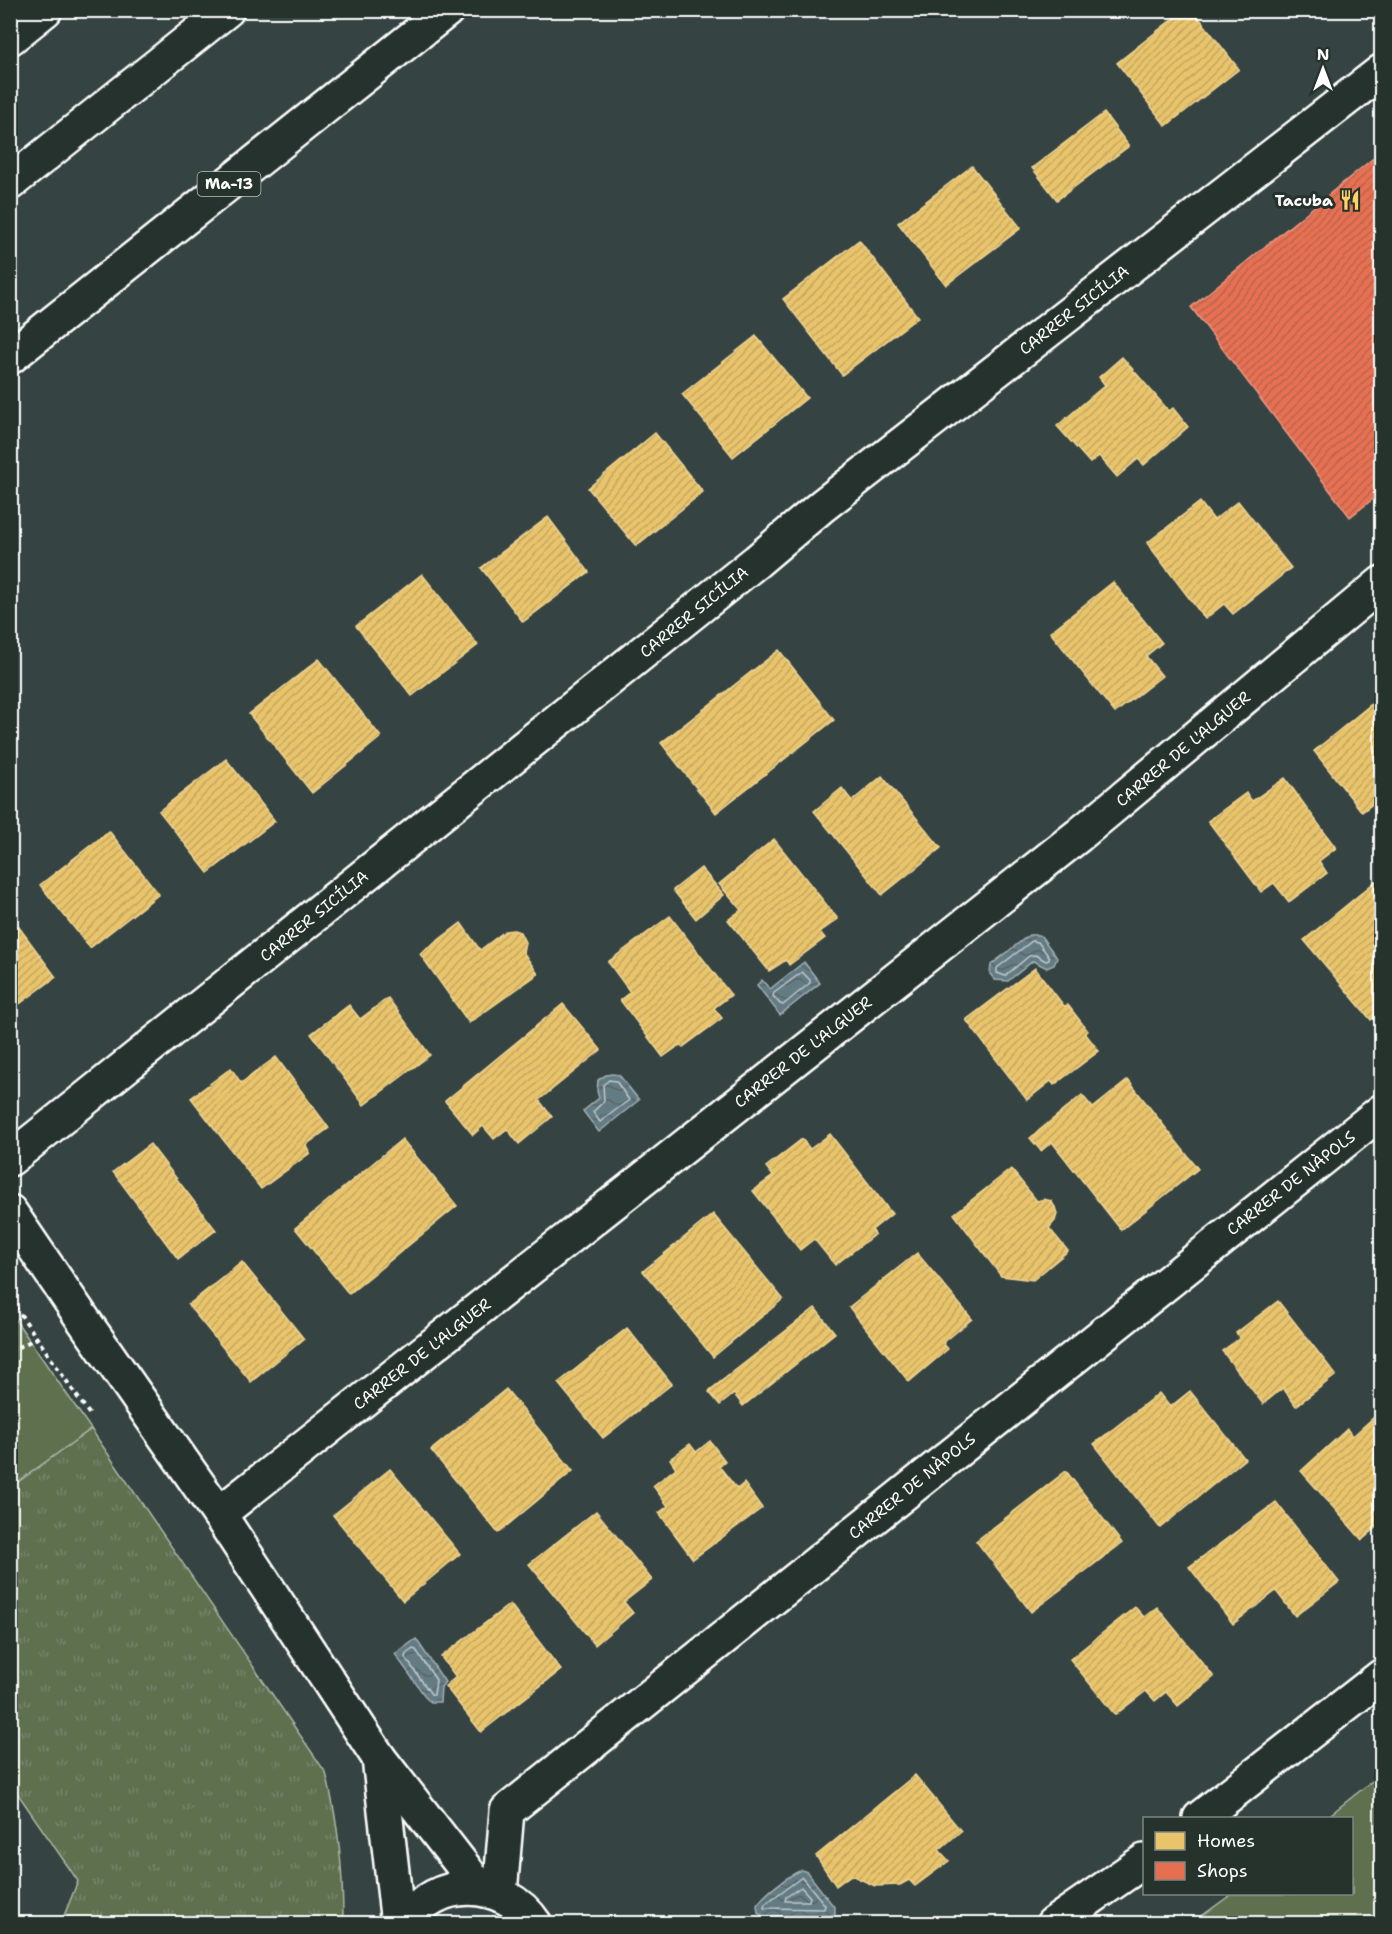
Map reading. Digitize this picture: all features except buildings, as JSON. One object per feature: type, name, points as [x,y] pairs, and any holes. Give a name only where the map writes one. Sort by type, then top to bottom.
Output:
[{"type":"main road","points":[[10,38],[45,10]]},
{"type":"main road","points":[[10,183],[227,10]]},
{"type":"main road","name":"Ma-13","points":[[10,357],[447,10]]},
{"type":"main road","name":"CARRER SICÍLIA","points":[[10,1159],[748,568],[822,506],[1382,71]]},
{"type":"main road","name":"CARRER DE L'ALGUER","points":[[219,1514],[1079,835],[1382,583]]},
{"type":"main road","name":"CARRER DE NÀPOLS","points":[[490,1891],[507,1811],[1382,1111]]},
{"type":"main road","points":[[10,1212],[219,1514],[379,1758],[490,1891]]},
{"type":"main road","points":[[1201,1817],[1382,1676]]},
{"type":"main road","points":[[379,1758],[399,1923]]},
{"type":"main road","points":[[1053,1923],[1143,1862]]},
{"type":"main road","points":[[406,1923],[423,1903],[440,1893],[458,1888],[490,1891],[519,1905],[535,1923]]},
{"type":"path","points":[[10,1299],[90,1415]]},
{"type":"path","points":[[10,1351],[37,1338]]},
{"type":"green space","points":[[10,1312],[91,1429],[11,1487],[10,1487]]},
{"type":"green space","points":[[91,1429],[326,1773],[339,1848],[343,1923],[61,1923],[78,1881],[11,1784],[10,1487]]},
{"type":"green space","points":[[1381,1774],[1381,1923],[1192,1923],[1231,1895],[1353,1895],[1353,1817],[1327,1817]]},
{"type":"water","points":[[1029,935],[1041,936],[1057,958],[1054,965],[1047,968],[1033,961],[1008,981],[995,980],[990,974],[991,965]]},
{"type":"water","points":[[804,962],[820,983],[780,1015],[757,985],[762,980],[770,989]]},
{"type":"water","points":[[612,1074],[619,1075],[639,1100],[599,1132],[583,1111],[599,1098],[598,1080]]},
{"type":"water","points":[[416,1639],[445,1682],[441,1687],[440,1702],[431,1702],[427,1699],[395,1654]]},
{"type":"water","points":[[802,1870],[807,1872],[835,1908],[835,1914],[829,1916],[763,1916],[758,1913],[757,1905],[766,1895],[784,1880]]},
{"type":"place","name":"Tacuba","points":[[1350,200]]}]
